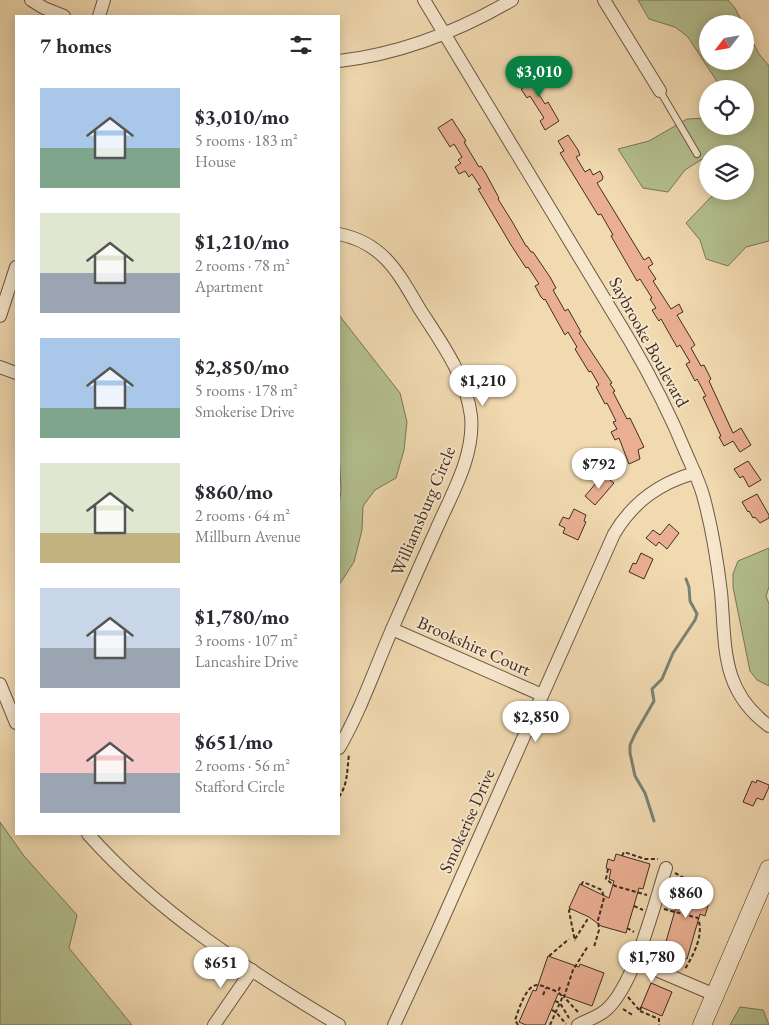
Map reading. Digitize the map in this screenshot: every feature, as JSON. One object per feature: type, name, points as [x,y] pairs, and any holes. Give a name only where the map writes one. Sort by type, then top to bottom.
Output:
[{"type":"main road","points":[[702,1025],[769,869]]},
{"type":"street","points":[[31,0],[62,15]]},
{"type":"street","points":[[99,15],[104,0]]},
{"type":"street","name":"Saybrooke Boulevard","points":[[424,0],[651,377],[672,417],[702,494],[717,558],[726,660],[731,676],[740,694],[755,714],[769,726]]},
{"type":"street","points":[[340,61],[387,52],[445,34],[512,0]]},
{"type":"street","points":[[604,0],[660,91]]},
{"type":"street","name":"Williamsburg Circle","points":[[340,234],[355,238],[376,250],[389,260],[402,278],[460,376],[465,386],[471,416],[470,443],[466,459],[356,714],[344,750]]},
{"type":"street","points":[[0,316],[15,270]]},
{"type":"street","points":[[0,367],[15,372]]},
{"type":"street","name":"Smokerise Drive","points":[[394,1025],[598,568],[621,522],[649,494],[667,483],[695,473]]},
{"type":"street","name":"Brookshire Court","points":[[392,629],[542,695]]},
{"type":"street","points":[[0,684],[15,721]]},
{"type":"street","points":[[89,835],[129,877],[175,916],[252,970],[339,1025]]},
{"type":"street","points":[[578,1022],[606,1010],[620,992],[635,961],[655,901],[663,864]]},
{"type":"street","points":[[635,961],[715,995]]},
{"type":"street","points":[[214,1025],[252,970]]},
{"type":"lane","points":[[660,91],[697,154]]},
{"type":"path","points":[[340,796],[348,776],[344,750]]},
{"type":"path","points":[[622,856],[624,852],[645,858],[654,858],[686,879],[708,886],[708,890]]},
{"type":"path","points":[[644,862],[645,858]]},
{"type":"path","points":[[608,869],[606,879],[614,886],[655,901],[675,912],[698,918]]},
{"type":"path","points":[[684,883],[686,879]]},
{"type":"path","points":[[614,886],[616,881]]},
{"type":"path","points":[[581,885],[583,882],[602,890],[604,898],[594,947]]},
{"type":"path","points":[[604,898],[608,899]]},
{"type":"path","points":[[675,912],[676,907]]},
{"type":"path","points":[[570,909],[575,940],[588,917]]},
{"type":"path","points":[[698,918],[700,914]]},
{"type":"path","points":[[679,980],[693,956],[700,934],[702,927],[698,918]]},
{"type":"path","points":[[598,920],[602,921]]},
{"type":"path","points":[[695,933],[700,934]]},
{"type":"path","points":[[549,956],[569,939]]},
{"type":"path","points":[[550,1025],[573,970],[588,946]]},
{"type":"path","points":[[688,954],[693,956]]},
{"type":"path","points":[[539,985],[541,981]]},
{"type":"path","points":[[518,1025],[515,1020],[528,989],[532,985],[539,985],[558,992],[578,1022]]},
{"type":"path","points":[[543,995],[546,988]]},
{"type":"path","points":[[558,992],[560,988]]},
{"type":"path","points":[[620,992],[631,999],[640,1011],[659,1019],[659,1025]]},
{"type":"path","points":[[555,1002],[560,1003],[578,1022]]},
{"type":"path","points":[[640,1011],[642,1007]]},
{"type":"path","points":[[552,1010],[567,1025]]},
{"type":"green space","points":[[638,0],[728,0],[738,15],[699,15],[699,54],[688,37],[675,27],[649,19]]},
{"type":"green space","points":[[754,44],[769,66],[769,241],[746,247],[728,266],[706,259],[700,240],[686,223],[708,200],[754,200],[754,145],[699,145],[699,161],[685,170],[668,192],[643,188],[618,149],[649,141],[687,119],[699,118],[699,135],[754,135],[754,80],[716,80],[710,70],[754,70]]},
{"type":"green space","points":[[340,316],[400,393],[407,422],[404,450],[396,478],[375,490],[363,506],[362,530],[354,562],[340,583]]},
{"type":"green space","points":[[769,548],[769,587],[766,596],[769,604],[769,686],[757,680],[750,671],[733,587],[733,574],[738,561]]},
{"type":"green space","points":[[0,822],[24,856],[77,915],[69,948],[132,1025],[0,1025]]},
{"type":"green space","points":[[740,1007],[763,1010],[769,1025],[730,1025]]},
{"type":"building","points":[[534,66],[545,83],[535,88],[545,104],[548,102],[559,121],[545,130],[540,121],[544,118],[530,96],[527,98],[521,89],[530,84],[523,73]]},
{"type":"building","points":[[452,119],[479,167],[481,166],[486,174],[498,199],[526,246],[533,252],[550,277],[556,288],[553,290],[565,311],[568,309],[581,332],[579,333],[612,383],[610,384],[615,391],[613,392],[627,419],[630,418],[644,447],[638,450],[640,459],[629,464],[619,438],[615,440],[611,432],[617,429],[613,422],[616,421],[596,387],[599,385],[575,349],[577,347],[568,332],[565,335],[545,299],[541,297],[535,286],[539,284],[511,245],[478,189],[481,188],[472,174],[469,177],[465,171],[459,174],[455,167],[461,163],[458,160],[462,157],[454,144],[450,147],[438,128]]},
{"type":"building","points":[[568,135],[578,150],[580,155],[576,157],[585,172],[590,169],[593,175],[600,171],[603,177],[597,183],[644,260],[649,257],[653,264],[648,267],[656,279],[653,281],[671,309],[679,304],[683,312],[677,315],[695,345],[691,348],[701,366],[704,365],[711,379],[709,381],[733,433],[741,428],[751,445],[740,452],[733,441],[724,446],[703,397],[706,396],[686,364],[690,362],[680,345],[677,347],[661,319],[659,321],[655,315],[652,310],[656,308],[650,299],[652,298],[640,279],[637,281],[611,236],[613,235],[601,214],[598,215],[560,153],[564,151],[558,141]]},
{"type":"building","points":[[748,461],[761,480],[749,487],[743,476],[740,478],[734,469]]},
{"type":"building","points":[[603,475],[614,483],[595,505],[585,496]]},
{"type":"building","points":[[757,494],[769,515],[769,518],[760,523],[755,517],[753,518],[742,502]]},
{"type":"building","points":[[574,509],[586,515],[584,521],[586,522],[578,540],[563,533],[565,528],[559,525],[563,517],[569,519]]},
{"type":"building","points":[[669,524],[679,533],[667,549],[659,542],[656,546],[646,538],[653,530],[660,535]]},
{"type":"building","points":[[641,553],[653,559],[644,579],[629,572],[633,563],[636,564]]},
{"type":"building","points":[[757,780],[769,785],[769,787],[763,800],[757,798],[753,806],[743,802],[752,781],[756,783]]},
{"type":"building","points":[[616,854],[650,864],[643,889],[639,888],[626,933],[601,926],[589,917],[569,908],[580,884],[609,898],[614,881],[609,879],[611,870],[606,868],[608,859],[614,861]]},
{"type":"building","points":[[680,882],[712,892],[705,916],[700,914],[687,959],[663,952],[676,907],[672,906]]},
{"type":"building","points":[[548,956],[579,967],[580,964],[604,973],[592,1006],[558,994],[545,1025],[526,1025],[519,1022],[533,990],[536,991]]},
{"type":"building","points":[[651,983],[672,992],[662,1016],[641,1007]]},
{"type":"waterway","points":[[654,821],[645,793],[635,776],[630,745],[654,701],[652,689],[662,679],[673,653],[695,620],[697,614],[690,601],[689,587],[686,579]]}]
